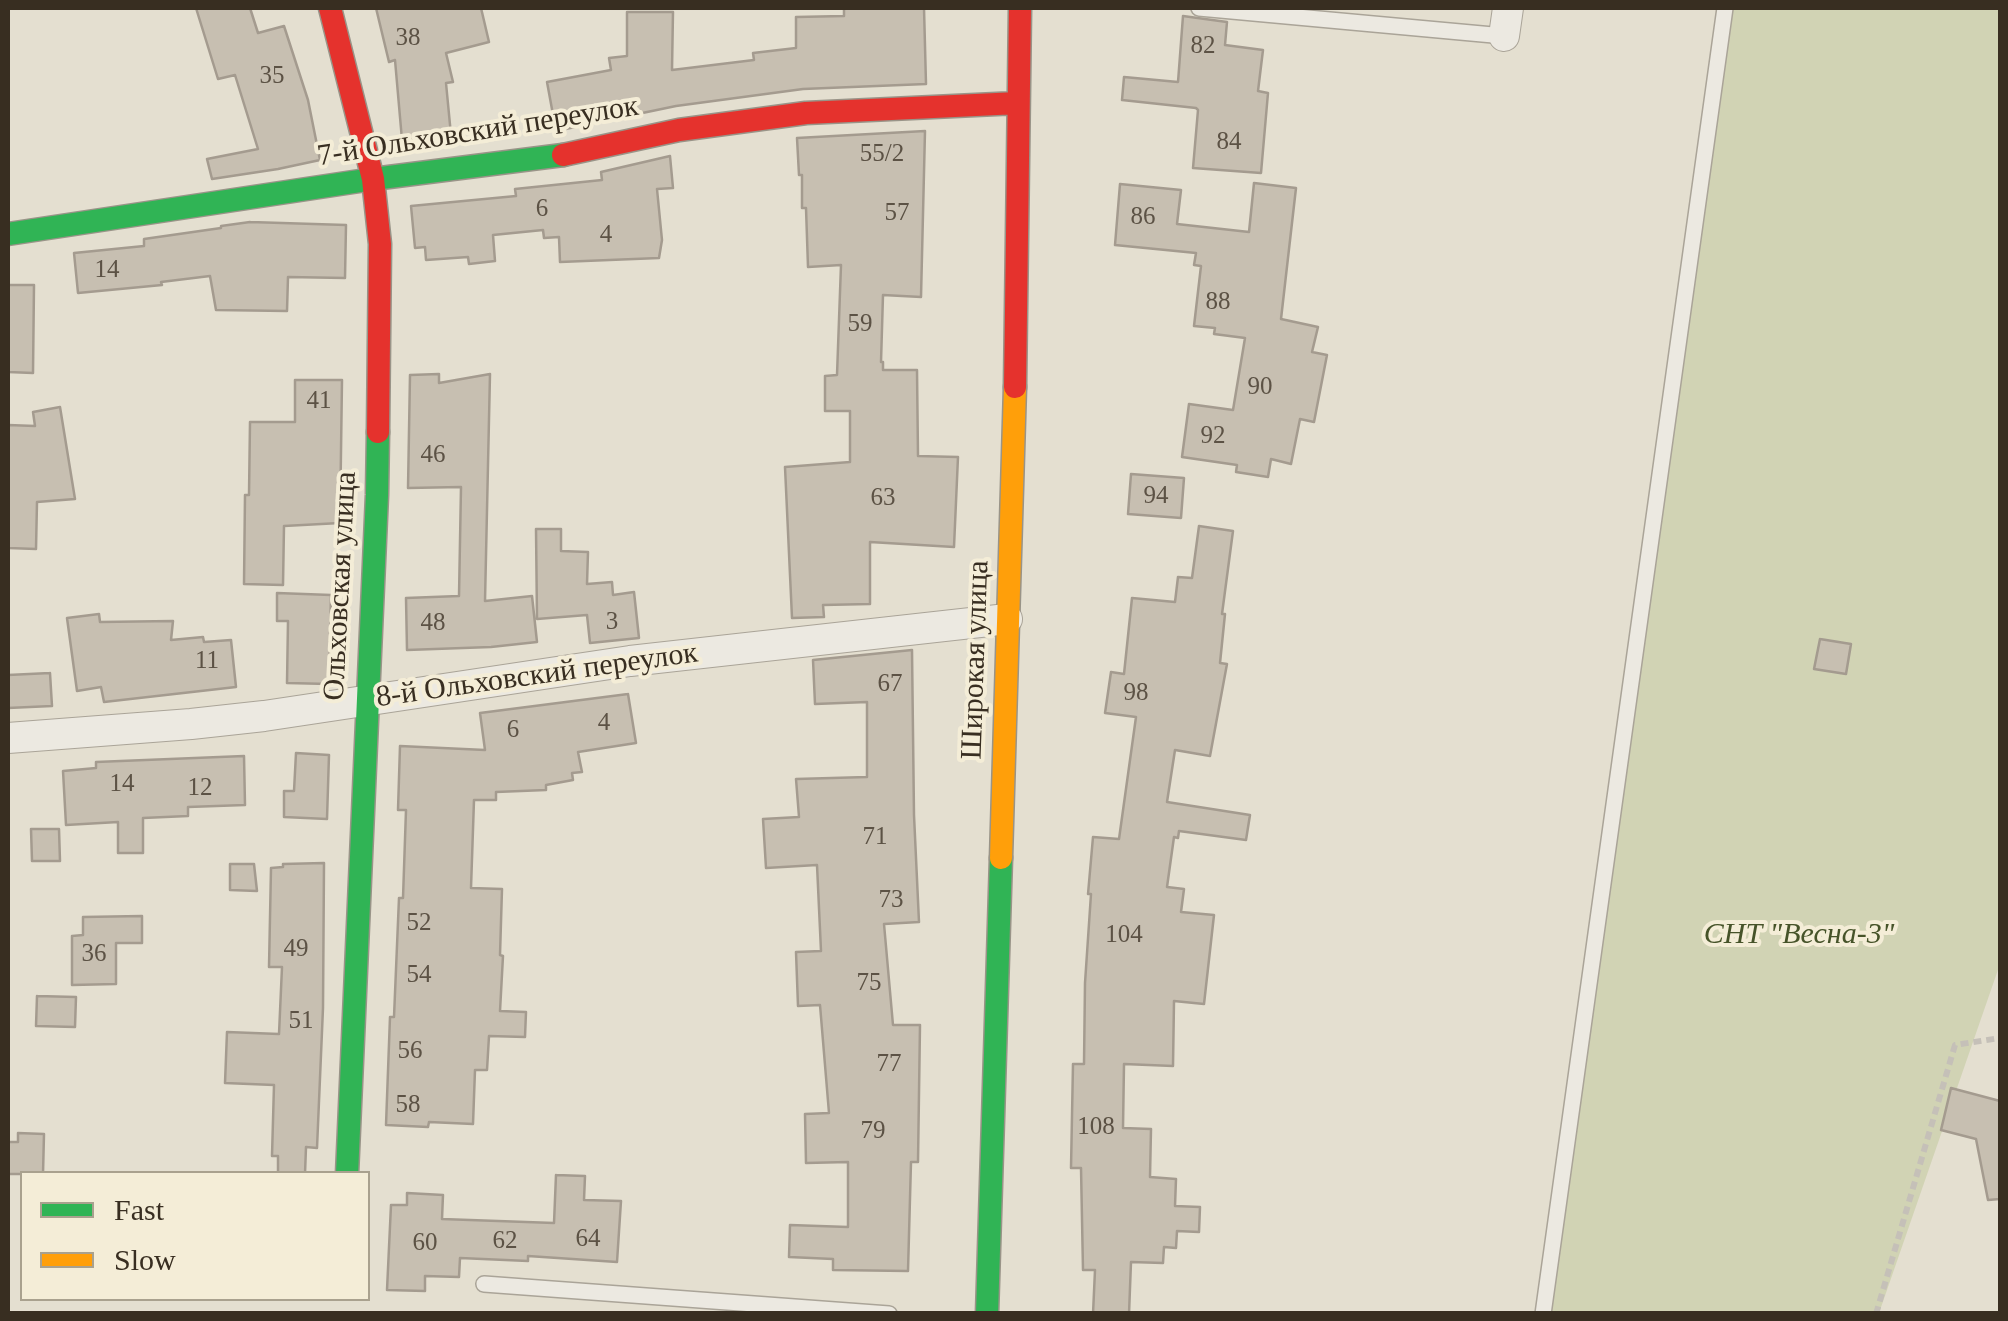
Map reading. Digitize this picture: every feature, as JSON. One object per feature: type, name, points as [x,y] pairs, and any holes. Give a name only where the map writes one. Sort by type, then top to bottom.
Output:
[{"type":"street","name":"Ольховская улица","points":[[330,8],[374,179],[380,244],[377,495],[347,1171]]},
{"type":"street","name":"Широкая улица","points":[[987,1314],[1014,392],[1020,8]]},
{"type":"street","name":"7-й Ольховский переулок","points":[[8,234],[576,153],[679,130],[806,113],[1018,102]]},
{"type":"street","name":"8-й Ольховский переулок","points":[[8,738],[209,722],[630,661],[1007,619]]},
{"type":"lane","points":[[1199,8],[1506,22]]},
{"type":"lane","points":[[1544,1314],[1725,8]]},
{"type":"lane","points":[[484,1284],[890,1314]]},
{"type":"path","points":[[1876,1314],[1955,1045],[2000,1038]]},
{"type":"green space","name":"СНТ \"Весна-3\"","points":[[1725,8],[2000,8],[2000,964],[1879,1313],[1543,1314]]},
{"type":"building","points":[[196,8],[250,8],[258,33],[284,26],[308,100],[320,160],[212,179],[207,159],[258,149],[235,75],[218,79]]},
{"type":"building","points":[[376,8],[481,8],[489,42],[446,53],[453,82],[446,83],[451,135],[402,140],[395,60],[389,62]]},
{"type":"building","points":[[844,8],[924,8],[926,84],[803,89],[676,106],[556,131],[547,82],[611,70],[609,58],[627,56],[627,12],[673,12],[672,70],[754,60],[753,53],[796,48],[796,17],[844,16]]},
{"type":"building","points":[[1183,16],[1227,22],[1225,45],[1263,50],[1258,91],[1268,93],[1261,173],[1193,168],[1196,108],[1122,100],[1124,77],[1178,82]]},
{"type":"building","points":[[925,131],[921,297],[883,295],[881,362],[883,370],[917,370],[918,456],[958,457],[954,547],[870,542],[870,604],[823,605],[824,617],[792,618],[785,467],[850,462],[850,411],[825,411],[825,376],[837,375],[841,265],[808,267],[806,208],[802,208],[797,138]]},
{"type":"building","points":[[670,156],[673,188],[657,189],[662,240],[659,258],[560,262],[559,237],[544,238],[543,230],[493,235],[495,261],[469,264],[468,257],[426,260],[425,247],[415,248],[411,206],[516,196],[515,189],[602,180],[601,172]]},
{"type":"building","points":[[1254,183],[1296,188],[1281,319],[1318,327],[1312,352],[1327,355],[1314,422],[1300,419],[1291,464],[1271,459],[1268,477],[1236,472],[1237,465],[1182,457],[1189,404],[1233,410],[1245,338],[1214,334],[1215,328],[1194,326],[1201,266],[1194,265],[1196,253],[1115,245],[1120,184],[1181,190],[1177,224],[1249,232]]},
{"type":"building","points":[[250,222],[346,225],[345,278],[288,277],[287,311],[216,310],[210,276],[78,293],[74,253],[144,246],[144,239]]},
{"type":"building","points":[[8,285],[34,285],[33,373],[8,372]]},
{"type":"building","points":[[439,374],[439,383],[490,374],[485,601],[532,596],[537,642],[407,650],[406,598],[459,596],[461,487],[408,488],[410,375]]},
{"type":"building","points":[[295,380],[342,380],[340,523],[284,526],[283,585],[244,584],[250,422],[295,422]]},
{"type":"building","points":[[60,407],[75,499],[37,502],[36,549],[8,548],[8,425],[35,426],[33,412]]},
{"type":"building","points":[[1131,474],[1184,478],[1181,518],[1128,514]]},
{"type":"building","points":[[1199,526],[1233,531],[1222,614],[1220,663],[1227,664],[1210,756],[1175,750],[1167,802],[1250,815],[1246,840],[1179,831],[1178,838],[1174,837],[1167,887],[1184,889],[1181,912],[1214,915],[1204,1004],[1174,1001],[1173,1066],[1124,1064],[1123,1128],[1151,1129],[1150,1177],[1176,1179],[1175,1206],[1200,1207],[1199,1232],[1177,1231],[1176,1248],[1164,1247],[1163,1263],[1131,1262],[1129,1314],[1093,1314],[1095,1270],[1083,1270],[1081,1168],[1071,1168],[1073,1064],[1084,1064],[1093,837],[1119,839],[1136,717],[1105,713],[1111,672],[1124,674],[1132,598],[1175,602],[1178,577],[1192,578]]},
{"type":"building","points":[[536,529],[561,529],[561,551],[588,552],[587,584],[612,582],[613,595],[634,592],[639,638],[590,643],[587,615],[537,619]]},
{"type":"building","points":[[277,593],[331,595],[329,684],[287,683],[288,621],[277,621]]},
{"type":"building","points":[[99,614],[100,622],[173,621],[171,640],[231,640],[236,687],[104,702],[101,687],[77,691],[67,618]]},
{"type":"building","points":[[1820,639],[1851,644],[1846,674],[1814,669]]},
{"type":"building","points":[[912,650],[919,922],[884,924],[893,1025],[920,1025],[918,1162],[911,1162],[908,1271],[833,1270],[833,1259],[789,1257],[790,1225],[848,1227],[848,1162],[806,1163],[805,1114],[829,1113],[820,1005],[798,1006],[796,952],[821,951],[817,865],[766,868],[763,819],[799,817],[796,779],[867,777],[867,702],[815,704],[813,660]]},
{"type":"building","points":[[50,673],[52,706],[8,708],[8,675]]},
{"type":"building","points":[[628,694],[636,743],[578,752],[582,772],[572,773],[573,780],[546,785],[546,790],[496,792],[496,800],[474,800],[471,888],[502,889],[500,1011],[526,1012],[525,1037],[489,1036],[487,1070],[475,1070],[473,1124],[386,1125],[390,1017],[394,1017],[399,898],[403,898],[406,810],[398,810],[400,746],[485,750],[480,713]]},
{"type":"building","points":[[296,753],[329,755],[327,819],[284,817],[284,791],[294,791]]},
{"type":"building","points":[[244,756],[245,805],[188,807],[188,816],[143,818],[143,853],[118,853],[118,822],[66,825],[63,771],[96,768],[96,762]]},
{"type":"building","points":[[31,829],[59,829],[60,861],[32,861]]},
{"type":"building","points":[[324,863],[317,1148],[306,1147],[305,1171],[278,1171],[278,1156],[272,1156],[274,1085],[225,1083],[227,1032],[279,1034],[282,967],[269,967],[271,868]]},
{"type":"building","points":[[230,864],[254,864],[257,891],[230,890]]},
{"type":"building","points":[[142,916],[142,943],[116,943],[116,984],[72,985],[72,936],[83,935],[83,917]]},
{"type":"building","points":[[37,996],[76,997],[75,1027],[36,1026]]},
{"type":"building","points":[[1951,1088],[2000,1101],[2000,1199],[1988,1200],[1976,1139],[1941,1130]]},
{"type":"building","points":[[18,1133],[44,1134],[43,1171],[8,1174],[8,1142],[18,1142]]},
{"type":"building","points":[[556,1175],[585,1176],[584,1200],[621,1201],[617,1262],[528,1256],[528,1261],[460,1258],[459,1277],[425,1276],[425,1291],[387,1290],[391,1205],[407,1205],[407,1193],[443,1195],[442,1219],[554,1223]]},
{"type":"traffic: fast","points":[[8,234],[373,179],[563,155]]},
{"type":"traffic: fast","points":[[347,1171],[378,432]]},
{"type":"traffic: fast","points":[[987,1314],[1001,858]]},
{"type":"traffic: slow","points":[[1001,858],[1015,387]]},
{"type":"traffic: jam","points":[[330,8],[373,179],[380,244],[378,432]]},
{"type":"traffic: jam","points":[[1015,387],[1020,8]]},
{"type":"traffic: jam","points":[[563,155],[679,130],[806,113],[1018,103]]}]
